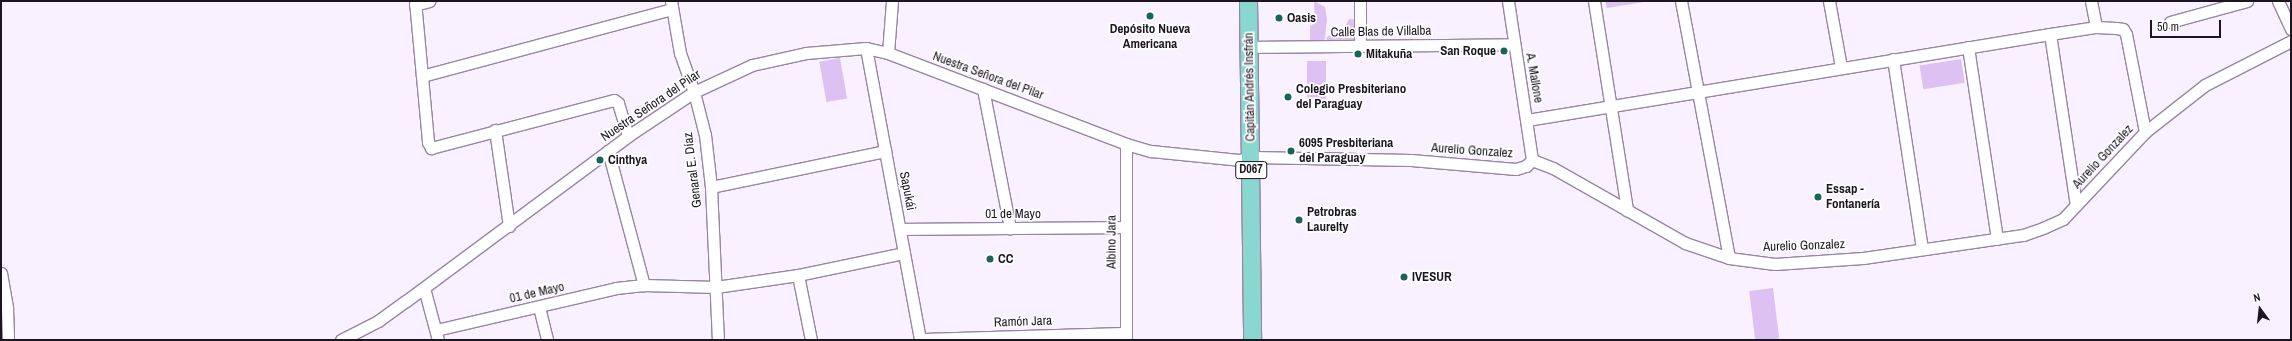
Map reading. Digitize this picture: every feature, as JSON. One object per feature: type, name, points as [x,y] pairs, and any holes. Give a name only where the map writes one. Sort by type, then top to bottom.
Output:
[{"type":"main road","name":"Capitán Andrés Insfrán","points":[[1248,1],[1252,340]]},
{"type":"street","points":[[429,1],[415,3],[428,142],[431,148],[614,100],[618,103],[628,136]]},
{"type":"street","points":[[888,53],[892,1]]},
{"type":"street","points":[[1360,1],[1360,46]]},
{"type":"street","name":"A. Mallone","points":[[1508,1],[1532,160]]},
{"type":"street","points":[[1594,1],[1626,210]]},
{"type":"street","points":[[1682,1],[1729,258]]},
{"type":"street","points":[[1829,1],[1841,67]]},
{"type":"street","points":[[2091,1],[2096,27]]},
{"type":"street","points":[[2170,22],[2246,1]]},
{"type":"street","points":[[2278,1],[2291,29]]},
{"type":"street","points":[[422,76],[672,5]]},
{"type":"street","name":"Genaral E. Díaz","points":[[672,5],[680,53],[694,92],[705,134],[711,187],[718,340]]},
{"type":"street","points":[[1527,120],[1841,67],[2096,27],[2120,28],[2125,32],[2145,132]]},
{"type":"street","points":[[2050,34],[2076,205]]},
{"type":"street","name":"Aurelio Gonzalez","points":[[1250,157],[1411,160],[1516,169],[1532,160],[1553,168],[1685,243],[1729,258],[1775,264],[1863,258],[2023,235],[2063,219],[2145,132],[2204,85],[2291,41]]},
{"type":"street","name":"Calle Blas de Villalba","points":[[1249,47],[1514,44]]},
{"type":"street","points":[[1968,47],[1997,239]]},
{"type":"street","name":"Nuestra Señora del Pilar","points":[[341,340],[378,322],[628,136],[694,92],[738,71],[780,58],[833,49],[866,48],[888,53],[1126,144],[1151,151],[1240,160],[1250,157]]},
{"type":"street","name":"Sapukái","points":[[866,48],[920,339]]},
{"type":"street","points":[[1893,59],[1922,249]]},
{"type":"street","points":[[983,89],[1010,228]]},
{"type":"street","points":[[495,130],[509,226]]},
{"type":"street","name":"Albino Jara","points":[[1126,144],[1126,336]]},
{"type":"street","points":[[711,187],[885,150]]},
{"type":"street","points":[[608,151],[644,285]]},
{"type":"street","name":"01 de Mayo","points":[[900,229],[1126,227]]},
{"type":"street","points":[[716,287],[798,274],[904,253]]},
{"type":"street","points":[[1,274],[7,308],[8,340]]},
{"type":"street","points":[[798,274],[811,340]]},
{"type":"street","name":"01 de Mayo","points":[[437,335],[539,306],[616,288],[644,285],[716,287]]},
{"type":"street","points":[[424,288],[437,335]]},
{"type":"street","points":[[539,306],[547,340]]},
{"type":"street","name":"Ramón Jara","points":[[920,339],[1126,336]]},
{"type":"shaded area","points":[[1314,1],[1325,7],[1327,19],[1325,39],[1317,44],[1310,40],[1310,26],[1315,23]]},
{"type":"shaded area","points":[[1605,1],[1650,1],[1607,8]]},
{"type":"shaded area","points":[[1349,19],[1358,20],[1355,41],[1340,45],[1326,41],[1327,37],[1332,34],[1332,29],[1344,28]]},
{"type":"shaded area","points":[[840,58],[847,98],[826,102],[819,62]]},
{"type":"shaded area","points":[[1961,59],[1965,83],[1923,89],[1920,66]]},
{"type":"shaded area","points":[[1307,61],[1326,61],[1326,99],[1307,99]]},
{"type":"shaded area","points":[[1773,288],[1779,339],[1755,340],[1749,291]]},
{"type":"place","name":"Depósito Nueva Americana","points":[[1150,16]]},
{"type":"place","name":"Oasis","points":[[1279,18]]},
{"type":"place","name":"San Roque","points":[[1504,51]]},
{"type":"place","name":"Mitakuña","points":[[1358,54]]},
{"type":"place","name":"Colegio Presbiteriano del Paraguay","points":[[1288,97]]},
{"type":"place","name":"6095 Presbiteriana del Paraguay","points":[[1291,151]]},
{"type":"place","name":"Cinthya","points":[[600,160]]},
{"type":"place","name":"Essap - Fontanería","points":[[1818,197]]},
{"type":"place","name":"Petrobras Laurelty","points":[[1299,220]]},
{"type":"place","name":"CC","points":[[990,259]]},
{"type":"place","name":"IVESUR","points":[[1404,277]]}]
